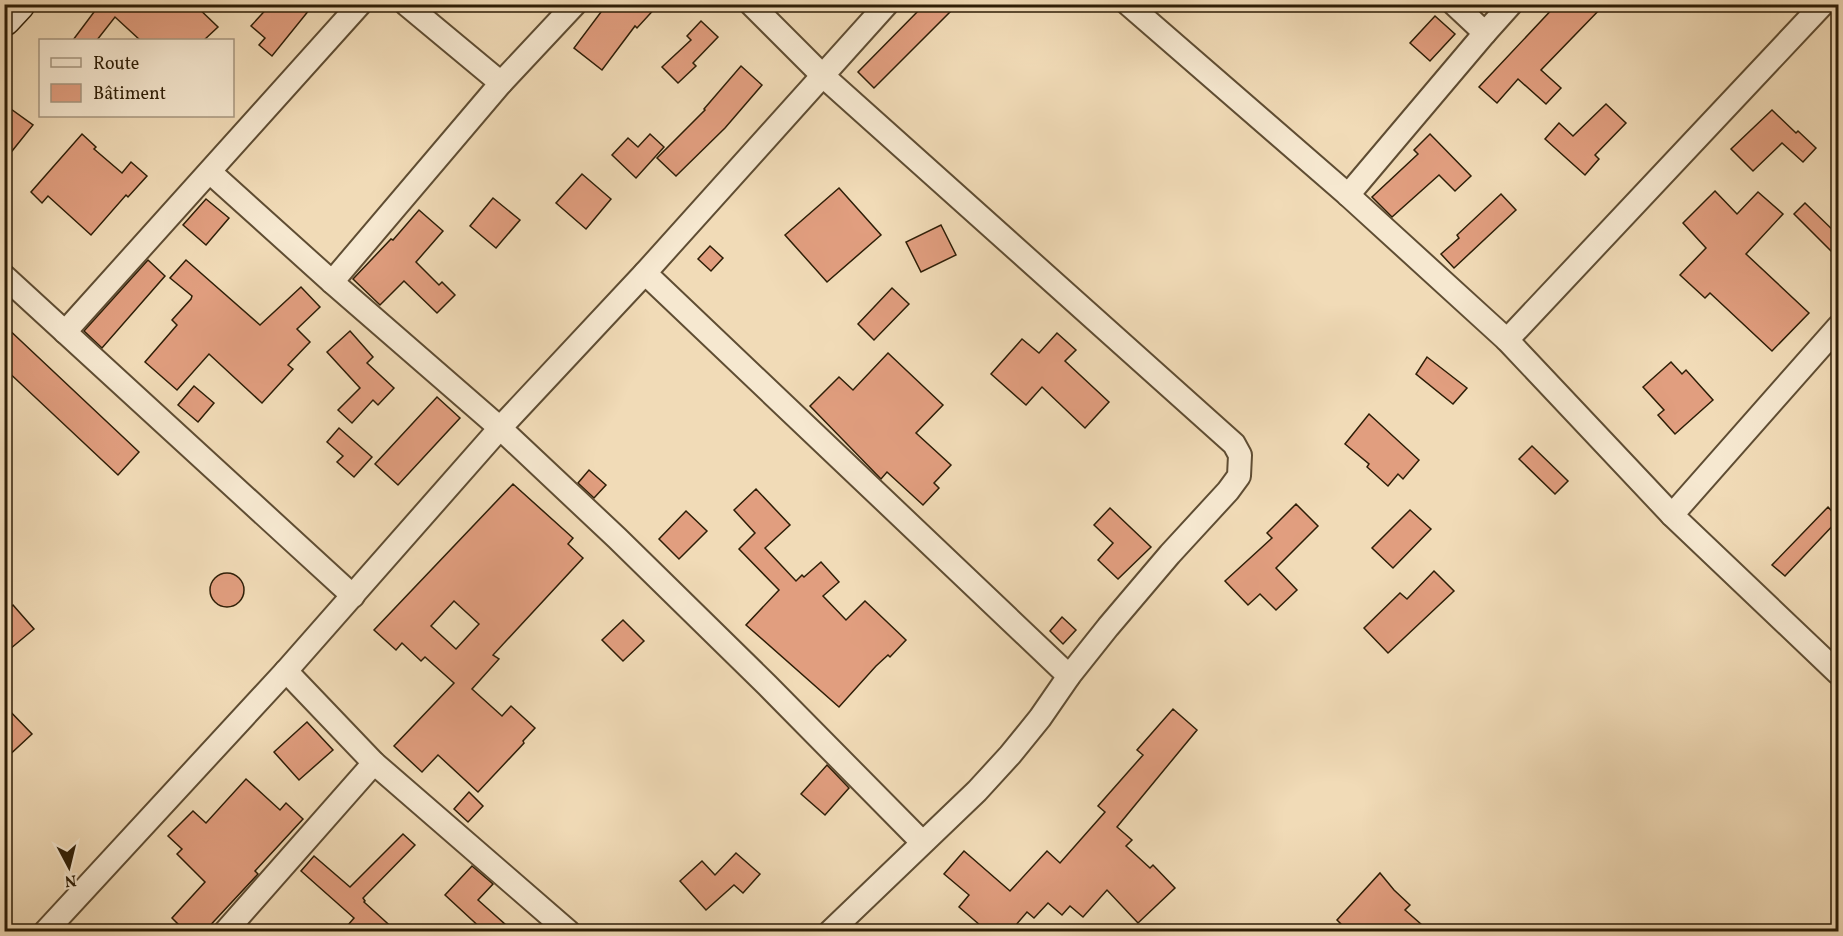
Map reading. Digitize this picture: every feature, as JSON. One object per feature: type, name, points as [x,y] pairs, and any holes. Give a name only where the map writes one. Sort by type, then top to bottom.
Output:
[{"type":"street","points":[[4,19],[18,4]]},
{"type":"street","points":[[65,332],[211,173],[360,4]]},
{"type":"street","points":[[406,4],[501,83]]},
{"type":"street","points":[[332,282],[501,83],[575,4]]},
{"type":"street","points":[[751,4],[822,75],[1208,420],[1234,444],[1240,454],[1239,476],[1228,491],[1170,554],[1108,627],[1069,676],[1040,718],[1003,762],[977,791],[830,932]]},
{"type":"street","points":[[45,932],[286,671],[500,428],[645,273],[887,4]]},
{"type":"street","points":[[1128,4],[1348,195],[1507,340],[1672,515],[1835,662]]},
{"type":"street","points":[[1454,4],[1485,33]]},
{"type":"street","points":[[1348,195],[1511,4]]},
{"type":"street","points":[[1507,340],[1823,4]]},
{"type":"street","points":[[211,173],[500,428],[675,595],[922,842]]},
{"type":"street","points":[[645,273],[1069,676]]},
{"type":"street","points":[[4,276],[353,596]]},
{"type":"street","points":[[1672,515],[1839,327]]},
{"type":"street","points":[[286,671],[374,763],[569,932]]},
{"type":"street","points":[[232,929],[374,763]]},
{"type":"building","points":[[100,4],[194,4],[218,27],[205,39],[139,39],[115,17],[98,39],[74,39]]},
{"type":"building","points":[[271,4],[314,4],[272,56],[259,45],[265,38],[251,26]]},
{"type":"building","points":[[607,4],[659,4],[637,28],[635,26],[602,70],[574,48]]},
{"type":"building","points":[[925,4],[958,4],[874,88],[858,72]]},
{"type":"building","points":[[1557,4],[1605,4],[1541,70],[1561,88],[1546,104],[1518,79],[1497,103],[1479,87]]},
{"type":"building","points":[[1435,16],[1455,34],[1430,61],[1410,43]]},
{"type":"building","points":[[701,21],[718,37],[693,63],[696,66],[678,83],[662,67],[691,40],[687,36]]},
{"type":"building","points":[[741,66],[762,85],[725,128],[676,176],[657,158],[705,110]]},
{"type":"building","points":[[4,104],[33,125],[4,161]]},
{"type":"building","points":[[1606,104],[1626,123],[1595,155],[1599,159],[1585,175],[1545,139],[1559,123],[1573,136]]},
{"type":"building","points":[[1772,110],[1816,148],[1803,162],[1782,143],[1753,171],[1731,149]]},
{"type":"building","points":[[82,134],[96,147],[94,149],[122,173],[131,162],[147,176],[128,197],[126,195],[91,235],[48,196],[42,203],[31,192]]},
{"type":"building","points":[[650,134],[664,147],[636,178],[612,155],[628,138],[638,147]]},
{"type":"building","points":[[1430,134],[1471,176],[1455,191],[1439,175],[1392,217],[1372,197],[1418,154],[1414,150]]},
{"type":"building","points":[[582,174],[611,199],[586,229],[556,203]]},
{"type":"building","points":[[839,188],[881,235],[827,282],[785,235]]},
{"type":"building","points":[[1715,191],[1737,214],[1758,192],[1783,214],[1746,254],[1809,313],[1772,351],[1710,293],[1705,298],[1680,275],[1706,248],[1683,223]]},
{"type":"building","points":[[1501,194],[1516,210],[1454,268],[1441,254],[1459,238],[1457,235]]},
{"type":"building","points":[[493,198],[520,220],[496,248],[470,226]]},
{"type":"building","points":[[206,199],[229,218],[206,245],[183,225]]},
{"type":"building","points":[[1805,203],[1839,236],[1839,259],[1794,214]]},
{"type":"building","points":[[419,210],[443,231],[416,262],[439,285],[442,282],[455,295],[437,313],[404,281],[380,305],[353,279],[391,239],[393,240]]},
{"type":"building","points":[[941,225],[956,255],[921,272],[906,242]]},
{"type":"building","points":[[710,246],[723,258],[711,271],[698,259]]},
{"type":"building","points":[[148,260],[165,276],[102,348],[84,331]]},
{"type":"building","points":[[186,260],[260,325],[301,287],[320,307],[297,329],[310,342],[288,365],[293,369],[262,403],[209,354],[177,390],[145,362],[177,325],[172,320],[191,299],[192,296],[170,278]]},
{"type":"building","points":[[892,288],[909,304],[874,340],[858,324]]},
{"type":"building","points":[[4,325],[139,452],[118,475],[4,368]]},
{"type":"building","points":[[350,331],[373,357],[367,363],[394,388],[378,405],[373,400],[352,423],[338,410],[360,388],[327,352]]},
{"type":"building","points":[[1057,333],[1076,350],[1065,361],[1109,402],[1085,428],[1042,387],[1026,405],[991,374],[1022,339],[1039,353]]},
{"type":"building","points":[[888,353],[943,405],[916,433],[951,465],[934,483],[939,488],[923,505],[887,472],[881,479],[810,406],[839,377],[853,390]]},
{"type":"building","points":[[1427,357],[1467,388],[1453,404],[1416,374]]},
{"type":"building","points":[[1671,362],[1682,374],[1686,370],[1713,400],[1675,434],[1658,415],[1664,410],[1643,387]]},
{"type":"building","points":[[194,386],[214,403],[198,422],[178,405]]},
{"type":"building","points":[[437,397],[460,418],[398,485],[375,464]]},
{"type":"building","points":[[1369,414],[1419,460],[1403,479],[1398,474],[1388,486],[1367,467],[1369,464],[1345,444]]},
{"type":"building","points":[[339,428],[372,457],[354,477],[337,462],[343,456],[327,442]]},
{"type":"building","points":[[1532,446],[1568,481],[1555,494],[1519,459]]},
{"type":"building","points":[[589,470],[606,485],[594,498],[578,483]]},
{"type":"building","points":[[513,484],[573,538],[568,544],[583,558],[493,655],[499,659],[472,689],[502,716],[511,706],[535,728],[478,792],[438,755],[422,772],[394,746],[454,683],[425,657],[421,661],[402,643],[396,650],[374,630]],"holes":[[[454,601],[479,624],[456,649],[431,626]]]},
{"type":"building","points":[[756,489],[790,525],[765,548],[796,581],[821,562],[839,582],[823,596],[846,620],[865,601],[906,640],[890,657],[888,655],[876,666],[839,707],[746,625],[779,590],[739,549],[755,533],[734,510]]},
{"type":"building","points":[[1296,504],[1318,526],[1276,568],[1297,590],[1276,610],[1260,594],[1248,605],[1225,581],[1272,538],[1267,533]]},
{"type":"building","points":[[1828,507],[1839,519],[1785,576],[1772,565]]},
{"type":"building","points":[[1110,508],[1151,547],[1118,579],[1098,560],[1113,543],[1094,525]]},
{"type":"building","points":[[1410,510],[1431,529],[1393,568],[1372,548]]},
{"type":"building","points":[[686,511],[707,531],[679,559],[659,539]]},
{"type":"building","points":[[1434,571],[1454,591],[1388,653],[1364,628],[1400,593],[1407,599]]},
{"type":"building","points":[[227,573],[239,578],[244,590],[239,602],[227,607],[215,602],[210,590],[215,578]]},
{"type":"building","points":[[13,605],[34,629],[4,654],[4,613]]},
{"type":"building","points":[[1062,617],[1076,630],[1063,644],[1050,631]]},
{"type":"building","points":[[623,620],[644,641],[623,661],[602,640]]},
{"type":"building","points":[[4,705],[32,734],[4,760]]},
{"type":"building","points":[[1173,709],[1197,730],[1117,827],[1132,840],[1126,846],[1150,868],[1153,865],[1175,888],[1138,923],[1107,890],[1083,917],[1070,906],[1062,915],[1048,903],[1034,918],[1027,912],[1010,932],[988,932],[959,907],[969,895],[944,874],[964,851],[1010,891],[1047,851],[1060,863],[1105,812],[1098,806],[1143,755],[1137,750]]},
{"type":"building","points":[[307,722],[333,750],[299,780],[274,752]]},
{"type":"building","points":[[827,765],[849,788],[825,815],[801,794]]},
{"type":"building","points":[[246,779],[280,810],[286,803],[303,819],[255,871],[258,874],[204,932],[186,932],[172,918],[205,882],[177,854],[182,849],[168,836],[193,811],[206,823]]},
{"type":"building","points":[[469,792],[483,806],[468,822],[454,809]]},
{"type":"building","points":[[403,834],[415,845],[363,898],[364,902],[397,932],[342,932],[354,918],[301,871],[314,856],[350,887]]},
{"type":"building","points":[[736,853],[760,874],[743,893],[734,885],[706,910],[680,881],[702,861],[715,875]]},
{"type":"building","points":[[472,866],[493,884],[478,900],[514,932],[485,932],[445,895]]},
{"type":"building","points":[[1380,873],[1410,905],[1405,910],[1430,932],[1349,932],[1337,920]]}]
